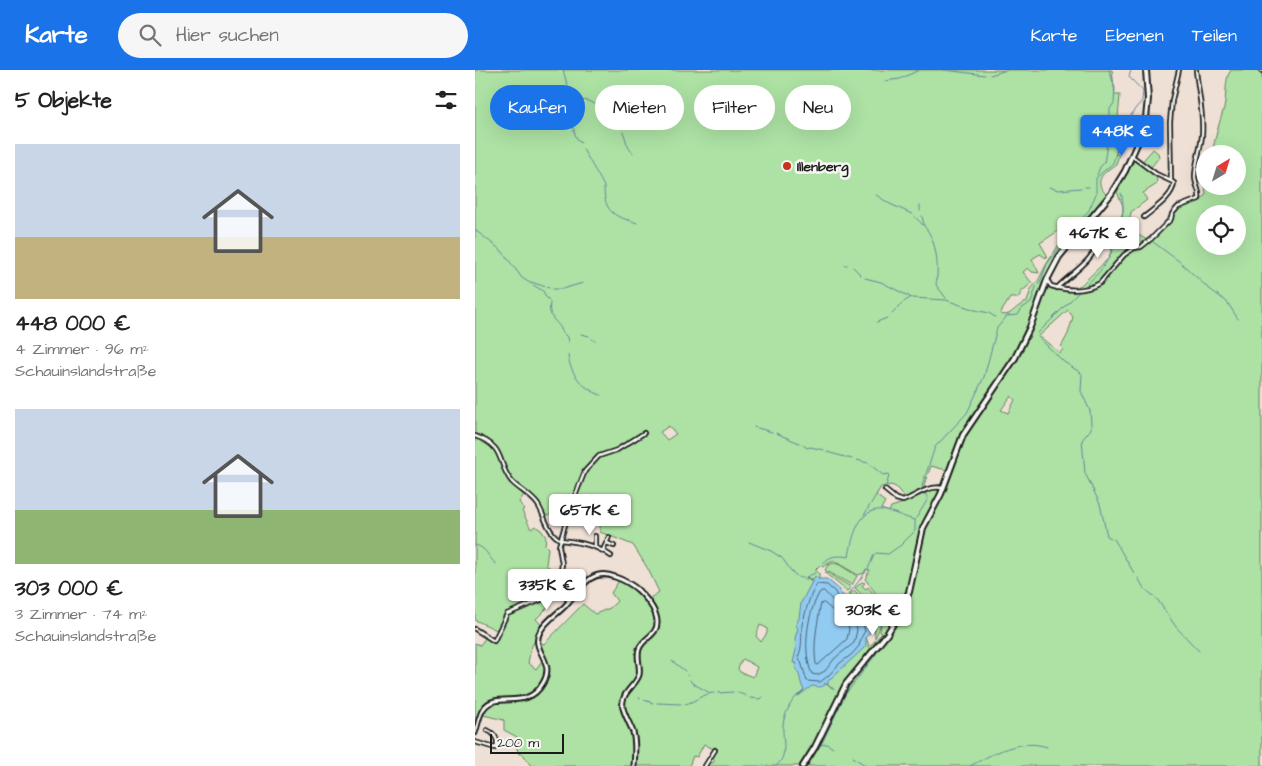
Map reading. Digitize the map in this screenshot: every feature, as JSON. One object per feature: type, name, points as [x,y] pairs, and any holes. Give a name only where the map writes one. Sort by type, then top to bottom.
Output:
[{"type":"main road","points":[[803,766],[815,747],[846,684],[900,615],[909,592],[923,528],[943,488],[963,435],[1007,373],[1019,350],[1047,280],[1059,257],[1119,183],[1141,135],[1146,118],[1146,70]]},
{"type":"street","points":[[1144,217],[1171,193],[1174,183],[1171,181],[1170,122],[1172,100],[1179,70]]},
{"type":"street","points":[[1047,280],[1051,286],[1057,288],[1085,289],[1100,283],[1124,255],[1134,248],[1141,247],[1151,239],[1171,219],[1172,214],[1179,207],[1199,199],[1195,176],[1202,135],[1202,110],[1196,70]]},
{"type":"street","points":[[1132,156],[1156,174],[1171,181]]},
{"type":"street","points":[[1057,288],[1084,263],[1098,242],[1097,237],[1103,223],[1109,224]]},
{"type":"street","points":[[1084,225],[1097,237]]},
{"type":"street","points":[[475,629],[494,641],[507,614],[541,600],[558,590],[562,569],[559,546],[569,511],[582,478],[590,465],[599,456],[617,450],[644,434]]},
{"type":"street","points":[[475,436],[486,441],[500,453],[510,479],[535,502],[555,537],[595,547],[611,556]]},
{"type":"street","points":[[885,490],[901,501],[924,491],[939,487],[943,488]]},
{"type":"street","points":[[595,536],[595,547]]},
{"type":"street","points":[[603,550],[609,537]]},
{"type":"street","points":[[607,543],[614,546]]},
{"type":"street","points":[[475,733],[483,708],[487,704],[496,701],[530,697],[542,685],[547,670],[547,663],[539,648],[537,638],[539,632],[591,578],[605,574],[620,578],[631,585],[643,596],[657,618],[657,628],[639,648],[639,674],[635,683],[626,692],[623,707],[633,733],[634,766]]},
{"type":"street","points":[[558,590],[569,602]]},
{"type":"street","points":[[475,742],[495,748],[497,746],[496,738],[487,730]]},
{"type":"street","points":[[705,766],[715,750]]},
{"type":"green space","points":[[475,70],[1112,70],[1115,95],[1120,95],[1118,119],[1127,122],[1117,149],[1116,154],[1119,155],[1116,164],[1103,174],[1100,181],[1100,186],[1107,195],[1083,221],[1078,218],[1040,243],[1047,255],[1046,258],[1040,254],[1032,259],[1039,273],[1032,272],[1028,268],[1023,272],[1032,283],[1022,291],[1018,298],[1010,298],[1000,314],[1006,315],[1027,302],[1031,289],[1038,281],[1068,230],[1078,223],[1080,225],[1062,250],[1045,281],[1048,287],[1068,291],[1081,285],[1109,258],[1123,211],[1123,206],[1117,192],[1134,161],[1140,164],[1153,149],[1158,153],[1159,157],[1149,170],[1156,174],[1157,184],[1143,193],[1147,200],[1131,212],[1128,229],[1147,240],[1184,203],[1202,200],[1205,195],[1246,195],[1246,145],[1214,145],[1224,108],[1227,78],[1231,70],[1262,70],[1262,766],[707,766],[715,760],[712,758],[715,750],[704,744],[697,757],[693,756],[689,766],[531,766],[523,754],[519,754],[515,743],[520,742],[517,737],[504,730],[504,720],[479,714],[475,728],[475,643],[480,645],[486,637],[494,641],[499,631],[475,620]],"holes":[[[1068,310],[1073,317],[1060,353],[1039,336]],[[1011,396],[1015,400],[1008,413],[1001,410]],[[669,426],[676,434],[667,440],[660,432]],[[931,466],[946,470],[941,484],[925,489],[924,485]],[[891,485],[896,487],[904,497],[903,503],[891,507],[889,512],[881,509],[885,502],[876,495],[881,487]],[[525,493],[538,505],[546,517],[559,509],[567,515],[567,521],[600,524],[600,532],[633,545],[648,569],[659,592],[647,600],[631,585],[620,579],[611,593],[617,601],[610,608],[595,614],[583,604],[544,644],[539,642],[543,627],[536,619],[551,604],[547,598],[557,589],[561,569],[553,570],[546,565],[548,548],[545,545],[546,537],[535,526],[531,529],[522,511],[524,509],[519,502]],[[834,561],[858,575],[864,573],[866,569],[870,570],[865,579],[875,592],[881,607],[880,632],[882,633],[869,647],[866,636],[806,577],[819,580],[819,573],[815,570],[820,565],[823,567]],[[760,625],[767,628],[767,633],[761,642],[756,636]],[[536,638],[544,658],[536,669],[528,663],[531,648]],[[743,659],[757,667],[753,677],[740,672],[738,669]]]},
{"type":"green space","points":[[834,563],[857,576],[852,585],[825,570],[828,565]]},
{"type":"green space","points":[[826,572],[851,587],[847,591]]},
{"type":"green space","points":[[862,582],[865,583],[862,586],[866,589],[868,587],[873,593],[881,612],[880,625],[875,638],[870,605],[855,588]]},
{"type":"green space","points":[[854,590],[870,606],[874,624],[865,608],[850,594]]},
{"type":"water","points":[[815,576],[818,579],[827,579],[840,590],[840,593],[860,607],[868,620],[866,622],[871,631],[866,637],[866,645],[863,649],[828,681],[828,685],[812,686],[797,697],[804,690],[795,668],[797,663],[793,663],[796,650],[795,638],[798,629],[796,625],[801,603]]},
{"type":"waterway","points":[[563,70],[567,84],[579,99],[574,116],[574,128],[577,139],[581,143]]},
{"type":"waterway","points":[[885,81],[900,79],[919,70]]},
{"type":"waterway","points":[[944,70],[985,75]]},
{"type":"waterway","points":[[990,75],[1007,70]]},
{"type":"waterway","points":[[1097,175],[1104,163],[1107,145],[1110,143],[1110,109],[1114,103],[1115,88],[1109,70]]},
{"type":"waterway","points":[[845,599],[868,569],[876,553],[888,554],[901,545],[915,531],[915,520],[928,499],[922,486],[935,447],[967,413],[984,377],[997,328],[1007,316],[1018,315],[1022,308],[1031,303],[1047,264],[1089,210],[1096,194],[1096,178],[1113,163],[1125,125],[1142,101],[1143,91],[1129,77],[1131,70]]},
{"type":"waterway","points":[[585,100],[595,104]]},
{"type":"waterway","points":[[623,132],[628,146],[633,153]]},
{"type":"waterway","points":[[583,149],[603,184],[605,200],[610,210],[618,216],[637,223]]},
{"type":"waterway","points":[[1049,187],[1058,190],[1081,188]]},
{"type":"waterway","points":[[1084,287],[1103,267],[1113,248],[1122,219],[1123,201],[1121,193]]},
{"type":"waterway","points":[[876,195],[912,214]]},
{"type":"waterway","points":[[920,205],[920,211]]},
{"type":"waterway","points":[[922,216],[924,225]]},
{"type":"waterway","points":[[915,217],[924,226],[932,239],[937,262],[936,285],[946,298]]},
{"type":"waterway","points":[[475,230],[502,251],[522,278],[543,291],[549,300]]},
{"type":"waterway","points":[[1153,242],[1180,262]]},
{"type":"waterway","points":[[1181,263],[1227,302],[1238,319]]},
{"type":"waterway","points":[[853,267],[861,275]]},
{"type":"waterway","points":[[865,278],[881,282],[912,298],[946,300],[989,313],[995,317]]},
{"type":"waterway","points":[[531,282],[549,288]]},
{"type":"waterway","points":[[553,289],[562,289],[583,283]]},
{"type":"waterway","points":[[1038,333],[1080,291]]},
{"type":"waterway","points":[[891,314],[910,298]]},
{"type":"waterway","points":[[550,303],[550,314],[567,337],[568,343]]},
{"type":"waterway","points":[[877,322],[887,318]]},
{"type":"waterway","points":[[581,334],[589,336]]},
{"type":"waterway","points":[[1038,337],[1064,362],[1081,373]]},
{"type":"waterway","points":[[568,355],[571,368],[583,385],[601,395]]},
{"type":"waterway","points":[[1082,374],[1081,391],[1090,411],[1091,423],[1091,429],[1082,440],[1085,473],[1100,504],[1107,536],[1111,538]]},
{"type":"waterway","points":[[754,427],[772,432]]},
{"type":"waterway","points":[[776,433],[799,443]]},
{"type":"waterway","points":[[802,444],[807,448],[824,450]]},
{"type":"waterway","points":[[827,452],[852,459]]},
{"type":"waterway","points":[[857,460],[868,463],[883,475],[888,474],[886,486]]},
{"type":"waterway","points":[[864,515],[878,492]]},
{"type":"waterway","points":[[822,565],[827,559],[834,556],[849,557],[854,533],[862,519],[874,510],[883,510],[914,520]]},
{"type":"waterway","points":[[1114,539],[1134,573]]},
{"type":"waterway","points":[[749,542],[782,558],[798,577],[813,581]]},
{"type":"waterway","points":[[475,545],[484,550],[496,564]]},
{"type":"waterway","points":[[806,577],[815,573]]},
{"type":"waterway","points":[[1138,578],[1144,588],[1157,599],[1176,627],[1199,651]]},
{"type":"waterway","points":[[821,745],[845,695],[882,646]]},
{"type":"waterway","points":[[672,661],[685,671]]},
{"type":"waterway","points":[[690,680],[710,693]]},
{"type":"waterway","points":[[824,683],[834,689]]},
{"type":"waterway","points":[[718,693],[733,692]]},
{"type":"waterway","points":[[737,692],[746,696]]},
{"type":"waterway","points":[[685,704],[706,694],[714,693]]},
{"type":"waterway","points":[[776,766],[784,753],[783,725],[785,717],[791,704],[799,694]]},
{"type":"waterway","points":[[750,698],[759,699],[763,697]]},
{"type":"waterway","points":[[644,700],[653,703]]},
{"type":"waterway","points":[[657,703],[681,704]]},
{"type":"waterway","points":[[821,745],[827,744],[833,748]]},
{"type":"waterway","points":[[970,766],[1007,748],[1027,744],[1047,747]]},
{"type":"waterway","points":[[853,757],[866,766]]},
{"type":"place","name":"Illenberg","points":[[787,166]]}]
